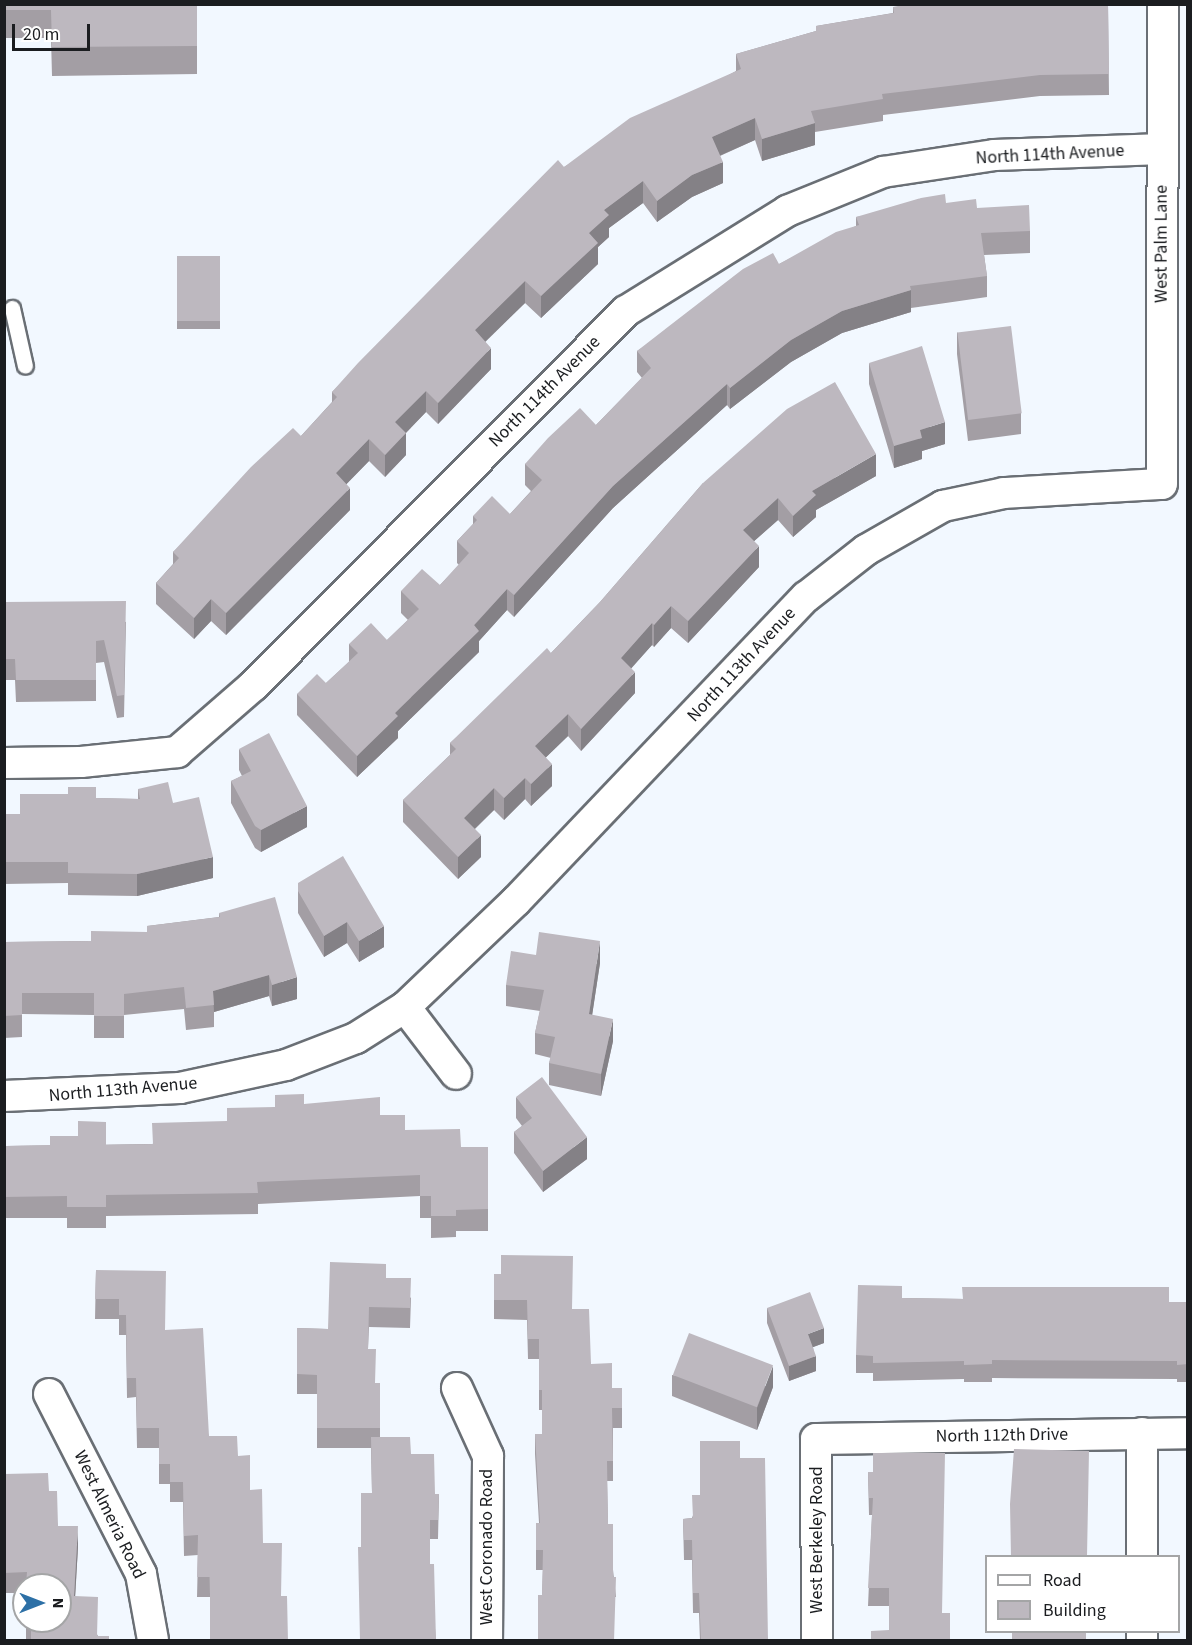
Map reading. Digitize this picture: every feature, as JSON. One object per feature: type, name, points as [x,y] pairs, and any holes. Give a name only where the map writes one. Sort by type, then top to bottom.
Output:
[{"type":"street","name":"West Palm Lane","points":[[1162,484],[1163,4]]},
{"type":"street","name":"North 114th Avenue","points":[[4,763],[81,762],[177,752],[253,686],[626,311],[787,211],[883,172],[994,155],[1162,149]]},
{"type":"street","name":"North 113th Avenue","points":[[4,1096],[180,1088],[275,1067],[356,1038],[405,1007],[516,901],[806,597],[866,550],[943,506],[1004,494],[1162,484]]},
{"type":"street","points":[[405,1007],[456,1074]]},
{"type":"street","name":"West Coronado Road","points":[[457,1388],[488,1456],[487,1641]]},
{"type":"street","name":"West Almeria Road","points":[[49,1394],[141,1574],[153,1641]]},
{"type":"street","points":[[1142,1433],[1142,1555]]},
{"type":"street","name":"North 112th Drive","points":[[816,1439],[1188,1433]]},
{"type":"street","name":"West Berkeley Road","points":[[816,1439],[817,1641]]},
{"type":"lane","points":[[12,308],[25,366]]},
{"type":"building","points":[[4,4],[197,4],[197,46],[52,47],[51,10],[4,10]]},
{"type":"building","points":[[908,4],[1108,4],[1109,74],[1040,75],[882,94],[883,99],[811,111],[815,123],[762,139],[755,118],[712,137],[723,162],[692,175],[657,201],[643,181],[604,210],[609,215],[589,233],[598,243],[541,296],[525,281],[475,330],[491,348],[438,403],[426,391],[395,422],[406,433],[385,455],[369,439],[336,473],[350,488],[226,613],[211,599],[194,618],[156,583],[179,558],[173,552],[251,467],[293,428],[301,436],[337,397],[332,392],[358,363],[558,160],[564,167],[630,118],[741,69],[736,54],[816,31],[816,26],[894,13],[893,7]]},
{"type":"building","points":[[945,194],[946,203],[976,199],[977,208],[1029,205],[1030,231],[981,233],[987,276],[910,286],[911,290],[842,311],[791,340],[730,388],[727,384],[613,486],[514,595],[507,589],[474,625],[479,631],[395,713],[398,716],[357,756],[297,694],[317,674],[326,683],[358,653],[349,644],[371,623],[387,640],[419,609],[401,591],[422,569],[440,585],[469,553],[457,541],[477,520],[473,516],[492,496],[510,514],[542,480],[525,464],[548,438],[580,408],[596,425],[651,368],[637,351],[743,269],[773,253],[779,264],[836,232],[859,225],[856,217],[921,198]]},
{"type":"building","points":[[177,256],[220,256],[220,321],[177,321]]},
{"type":"building","points":[[1011,326],[1022,413],[968,420],[957,333]]},
{"type":"building","points":[[922,346],[945,422],[920,430],[922,438],[894,446],[869,363]]},
{"type":"building","points":[[835,382],[876,454],[812,491],[816,495],[793,516],[778,498],[743,530],[759,546],[688,621],[671,606],[654,625],[652,623],[621,658],[635,672],[581,729],[568,714],[535,746],[552,764],[531,784],[525,778],[504,798],[494,788],[464,818],[481,835],[458,857],[403,800],[456,749],[450,743],[547,648],[551,653],[600,602],[703,483],[787,409]]},
{"type":"building","points":[[126,601],[124,695],[117,696],[104,640],[96,641],[96,680],[16,680],[15,659],[4,659],[4,602]]},
{"type":"building","points":[[269,733],[307,806],[261,830],[255,826],[231,781],[251,771],[239,749]]},
{"type":"building","points":[[168,782],[173,803],[199,797],[213,857],[137,874],[68,873],[68,862],[4,862],[4,814],[20,814],[20,794],[68,794],[68,787],[96,787],[96,798],[140,799],[138,789]]},
{"type":"building","points":[[343,856],[384,926],[359,941],[347,922],[324,936],[298,891],[298,883]]},
{"type":"building","points":[[275,897],[297,977],[272,985],[269,975],[213,991],[214,1005],[186,1008],[184,987],[124,994],[124,1016],[94,1016],[94,993],[22,993],[22,1015],[4,1016],[4,942],[91,941],[91,931],[147,932],[147,926],[220,917],[219,913]]},
{"type":"building","points":[[539,932],[600,941],[589,1014],[613,1019],[601,1074],[549,1063],[555,1037],[535,1033],[544,990],[506,985],[511,951],[536,955]]},
{"type":"building","points":[[542,1077],[587,1137],[543,1171],[514,1132],[532,1118],[516,1097]]},
{"type":"building","points":[[304,1094],[304,1104],[380,1097],[380,1115],[405,1115],[405,1130],[460,1129],[461,1147],[488,1147],[488,1209],[456,1210],[456,1216],[431,1216],[431,1196],[420,1196],[420,1175],[257,1182],[258,1193],[106,1195],[106,1207],[67,1207],[67,1196],[4,1197],[4,1122],[6,1122],[6,1146],[50,1145],[50,1136],[78,1136],[78,1121],[106,1122],[106,1145],[153,1144],[152,1123],[227,1121],[227,1108],[275,1107],[275,1095]]},
{"type":"building","points":[[501,1255],[573,1256],[572,1309],[589,1309],[591,1364],[612,1363],[612,1388],[622,1388],[622,1408],[612,1408],[613,1461],[607,1461],[608,1524],[613,1524],[613,1577],[616,1577],[614,1641],[538,1641],[538,1595],[542,1595],[543,1550],[536,1550],[536,1523],[540,1523],[535,1434],[542,1434],[539,1339],[528,1339],[527,1300],[494,1300],[494,1274],[501,1274]]},
{"type":"building","points":[[330,1262],[386,1264],[386,1278],[411,1278],[410,1308],[369,1307],[368,1349],[376,1349],[375,1383],[380,1383],[380,1428],[317,1428],[317,1375],[297,1374],[297,1328],[328,1329]]},
{"type":"building","points":[[96,1270],[166,1271],[165,1330],[203,1328],[209,1436],[237,1436],[238,1456],[250,1455],[250,1490],[262,1489],[263,1543],[282,1543],[281,1596],[287,1596],[288,1641],[210,1641],[210,1577],[197,1577],[198,1535],[184,1536],[183,1482],[170,1482],[170,1464],[159,1464],[159,1428],[137,1428],[136,1378],[127,1378],[126,1315],[119,1315],[119,1299],[95,1299]]},
{"type":"building","points":[[858,1285],[902,1286],[902,1298],[963,1299],[962,1287],[1169,1287],[1169,1302],[1188,1302],[1188,1364],[1177,1365],[1177,1361],[992,1360],[992,1364],[964,1365],[964,1361],[873,1363],[873,1356],[856,1355]]},
{"type":"building","points":[[810,1292],[824,1328],[808,1334],[816,1356],[789,1366],[767,1308]]},
{"type":"building","points":[[689,1333],[773,1365],[757,1407],[673,1375]]},
{"type":"building","points":[[371,1437],[410,1437],[411,1454],[434,1454],[435,1494],[439,1494],[438,1520],[430,1520],[430,1564],[434,1564],[436,1641],[360,1641],[358,1547],[361,1547],[361,1493],[372,1493]]},
{"type":"building","points":[[700,1441],[740,1441],[740,1458],[765,1458],[768,1641],[701,1641],[699,1593],[693,1593],[692,1540],[684,1540],[683,1519],[693,1518],[692,1495],[700,1495]]},
{"type":"building","points":[[1014,1449],[1089,1451],[1087,1555],[1011,1555],[1010,1504]]},
{"type":"building","points":[[873,1453],[945,1453],[942,1613],[950,1613],[950,1641],[871,1641],[871,1631],[889,1630],[889,1588],[868,1588],[873,1498],[869,1498],[868,1472],[873,1472]]},
{"type":"building","points":[[48,1473],[49,1491],[57,1491],[58,1526],[78,1526],[74,1596],[98,1597],[97,1636],[109,1636],[109,1641],[31,1641],[31,1633],[72,1633],[72,1573],[4,1573],[4,1474]]},
{"type":"building","points":[[1012,1633],[1086,1633],[1086,1640],[1012,1640]]}]
